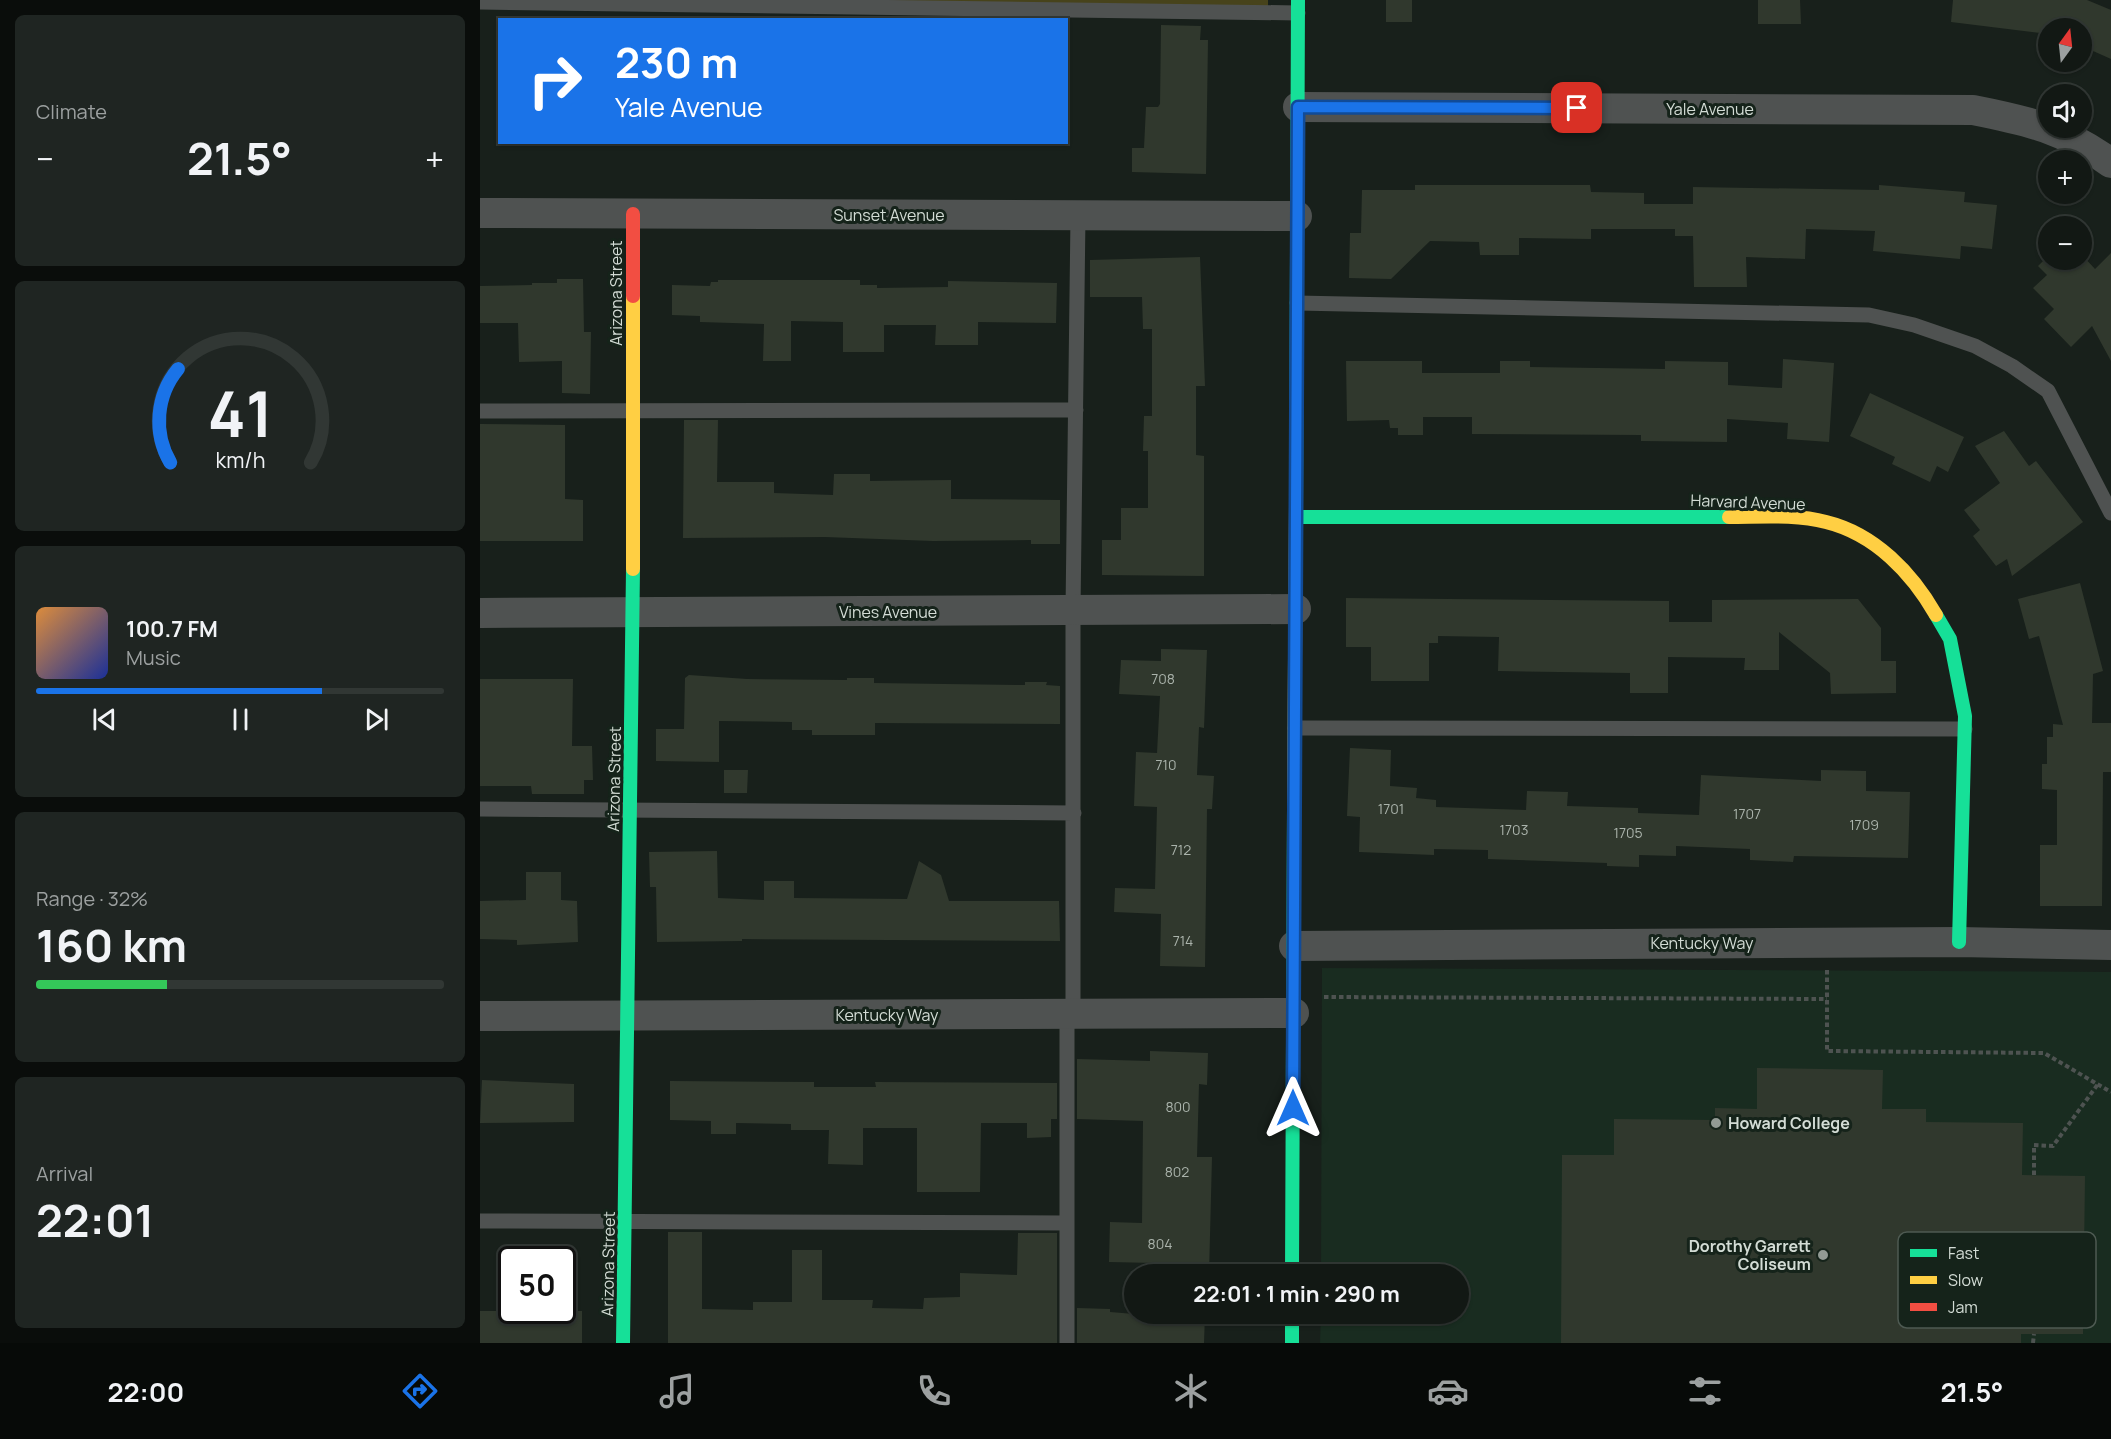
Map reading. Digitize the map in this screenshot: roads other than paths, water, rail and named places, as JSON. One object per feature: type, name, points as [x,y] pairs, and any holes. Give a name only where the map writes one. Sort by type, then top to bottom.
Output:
[{"type":"street","points":[[1293,1264],[1298,7]]},
{"type":"street","name":"Yale Avenue","points":[[1298,107],[1973,110],[2036,123],[2082,142],[2111,163]]},
{"type":"street","name":"Sunset Avenue","points":[[480,213],[1297,216]]},
{"type":"street","name":"Arizona Street","points":[[623,1343],[633,614],[633,214]]},
{"type":"street","name":"Harvard Avenue","points":[[1296,517],[1772,517],[1826,522],[1875,543],[1921,589],[1950,639],[1965,716],[1959,942]]},
{"type":"street","name":"Vines Avenue","points":[[480,613],[1296,609]]},
{"type":"street","name":"Kentucky Way","points":[[1294,946],[1959,942],[2111,945]]},
{"type":"street","name":"Kentucky Way","points":[[480,1016],[1070,1014],[1294,1005]]},
{"type":"street","points":[[1292,1324],[1292,1343]]},
{"type":"lane","points":[[480,2],[1298,7]]},
{"type":"lane","points":[[1067,1343],[1066,1223],[1074,813],[1073,610],[1078,216]]},
{"type":"lane","points":[[1297,303],[1869,315],[1914,325],[1975,346],[2012,366],[2048,391],[2111,513]]},
{"type":"lane","points":[[480,411],[1076,410]]},
{"type":"lane","points":[[1295,728],[1965,729]]},
{"type":"lane","points":[[480,809],[1074,813]]},
{"type":"lane","points":[[480,1221],[1066,1223]]},
{"type":"place","name":"Howard College","points":[[1716,1123]]},
{"type":"place","name":"Dorothy Garrett Coliseum","points":[[1823,1255]]}]
